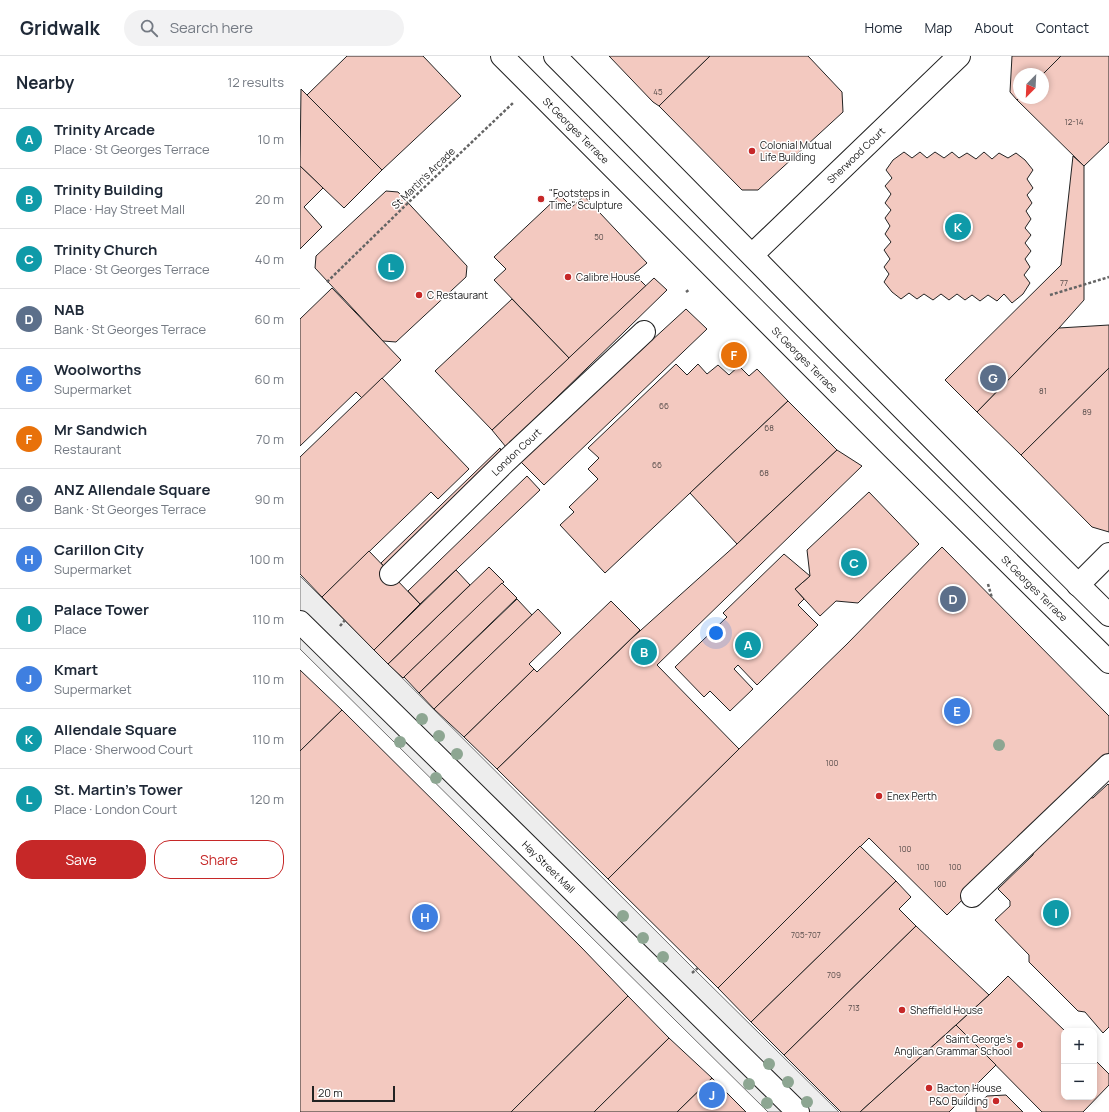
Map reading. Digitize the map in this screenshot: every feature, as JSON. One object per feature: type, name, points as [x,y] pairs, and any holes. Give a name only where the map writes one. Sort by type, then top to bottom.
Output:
[{"type":"main road","name":"St Georges Terrace","points":[[502,56],[1109,662]]},
{"type":"main road","points":[[555,56],[752,254],[905,411],[1109,614]]},
{"type":"main road","name":"Sherwood Court","points":[[752,254],[959,56]]},
{"type":"main road","name":"London Court","points":[[391,574],[506,462],[644,332]]},
{"type":"main road","points":[[1078,584],[1109,554]]},
{"type":"main road","name":"Hay Street Mall","points":[[300,622],[798,1112]]},
{"type":"main road","points":[[972,896],[1109,765]]},
{"type":"path","name":"St Martin's Arcade","points":[[327,282],[531,85]]},
{"type":"path","points":[[1050,295],[1109,277]]},
{"type":"path","points":[[686,292],[690,289]]},
{"type":"path","points":[[988,584],[992,598]]},
{"type":"shaded area","points":[[300,576],[839,1112],[768,1112],[300,649]]},
{"type":"building","points":[[347,56],[423,56],[461,96],[382,170],[307,95]]},
{"type":"building","points":[[609,56],[710,56],[659,106],[653,102]]},
{"type":"building","name":"Colonial Mutual Life Building","points":[[710,56],[808,56],[842,92],[843,112],[758,190],[742,190],[659,106]]},
{"type":"building","points":[[1012,56],[1061,56],[1049,68],[1013,68],[1013,95],[1010,92]]},
{"type":"building","points":[[1061,56],[1109,56],[1109,142],[1084,166],[1021,104],[1049,104],[1049,68]]},
{"type":"building","points":[[301,89],[382,170],[344,208],[300,166]]},
{"type":"building","points":[[904,152],[912,158],[920,152],[927,158],[935,152],[944,158],[952,152],[959,158],[967,153],[976,159],[984,152],[992,159],[999,153],[1008,158],[1016,153],[1025,160],[1033,170],[1027,179],[1033,188],[1027,195],[1032,203],[1026,211],[1031,219],[1025,228],[1031,235],[1025,243],[1031,251],[1025,259],[1030,267],[1024,275],[1030,283],[1023,294],[1012,303],[1004,294],[997,301],[988,295],[980,301],[972,295],[965,300],[957,294],[949,300],[941,294],[933,300],[924,294],[917,299],[909,293],[901,299],[892,292],[884,282],[889,274],[884,267],[890,259],[884,250],[891,242],[885,234],[890,226],[885,218],[891,210],[885,203],[891,194],[885,186],[892,178],[886,170],[893,160]]},
{"type":"building","points":[[1073,156],[1084,166],[1084,300],[1059,328],[977,412],[945,380],[1061,265]]},
{"type":"building","points":[[300,166],[323,188],[304,207],[322,227],[300,249]]},
{"type":"building","points":[[386,191],[398,192],[467,266],[466,277],[396,342],[383,341],[315,268],[316,256]]},
{"type":"building","name":"Calibre House","points":[[560,195],[572,207],[584,196],[647,263],[634,274],[646,286],[569,358],[494,280],[506,269],[494,257]]},
{"type":"building","points":[[654,278],[667,290],[506,447],[492,430]]},
{"type":"building","points":[[332,288],[401,360],[362,398],[356,392],[300,446],[300,319]]},
{"type":"building","points":[[512,299],[569,358],[492,430],[435,371]]},
{"type":"building","points":[[686,309],[707,329],[544,485],[520,461]]},
{"type":"building","points":[[1109,325],[1109,368],[1021,455],[977,412],[1059,328]]},
{"type":"building","points":[[676,364],[687,375],[698,364],[707,374],[718,365],[729,375],[739,366],[749,376],[757,369],[788,401],[605,573],[560,525],[574,512],[569,507],[598,479],[588,469],[599,458],[588,448]]},
{"type":"building","points":[[1109,368],[1109,532],[1092,527],[1021,455]]},
{"type":"building","points":[[382,378],[469,469],[438,499],[431,492],[322,597],[300,574],[300,457]]},
{"type":"building","points":[[788,401],[837,450],[737,544],[690,493]]},
{"type":"building","points":[[500,448],[505,462],[391,574],[381,563]]},
{"type":"building","points":[[837,450],[862,466],[657,665],[739,749],[608,879],[497,769],[631,639],[737,544]]},
{"type":"building","points":[[527,476],[540,490],[420,604],[408,591]]},
{"type":"building","points":[[869,492],[919,544],[858,603],[836,601],[820,616],[795,589],[810,576],[807,550]]},
{"type":"building","name":"Enex Perth","points":[[942,547],[1109,716],[1109,755],[947,915],[869,838],[718,988],[608,879],[847,644]]},
{"type":"building","points":[[369,551],[420,604],[374,650],[322,597]]},
{"type":"building","points":[[784,554],[810,576],[795,589],[804,599],[798,605],[818,625],[757,685],[738,665],[734,669],[753,689],[730,711],[710,691],[704,697],[675,667],[727,617],[723,613]]},
{"type":"building","points":[[489,567],[504,582],[403,678],[388,664]]},
{"type":"building","points":[[456,570],[470,585],[388,664],[374,650]]},
{"type":"building","points":[[502,583],[517,598],[419,693],[404,677]]},
{"type":"building","points":[[517,599],[532,615],[434,709],[419,693]]},
{"type":"building","points":[[611,601],[640,630],[497,769],[464,737],[534,669],[537,672]]},
{"type":"building","points":[[538,609],[561,633],[529,664],[534,669],[464,737],[434,709]]},
{"type":"building","points":[[300,670],[342,710],[300,751]]},
{"type":"building","points":[[342,710],[582,948],[628,996],[511,1112],[300,1112],[300,751]]},
{"type":"building","points":[[1108,784],[1109,1027],[1103,1033],[1085,1012],[1078,1011],[1029,962],[1029,955],[995,920],[1010,906],[1010,901],[998,889],[1033,855],[1034,848],[1087,797],[1093,798]]},
{"type":"building","points":[[860,846],[896,881],[751,1022],[718,988]]},
{"type":"building","points":[[896,881],[911,897],[899,909],[916,926],[784,1055],[751,1022]]},
{"type":"building","name":"Sheffield House","points":[[916,926],[989,995],[860,1112],[841,1112],[784,1055]]},
{"type":"building","name":"Saint George's Anglican Grammar School","points":[[1008,976],[1062,1028],[1061,1100],[1095,1100],[1083,1112],[1042,1112],[956,1025]]},
{"type":"building","points":[[628,996],[669,1038],[594,1112],[511,1112]]},
{"type":"building","name":"Bacton House","points":[[956,1025],[996,1065],[949,1112],[860,1112]]},
{"type":"building","points":[[669,1038],[712,1078],[677,1112],[594,1112]]},
{"type":"building","name":"Saint George's Anglican Grammar School","points":[[1097,1062],[1109,1074],[1109,1085],[1097,1097]]},
{"type":"building","points":[[712,1078],[746,1112],[677,1112]]},
{"type":"building","name":"P&O Building","points":[[1006,1095],[1023,1112],[976,1112],[976,1106],[987,1096]]},
{"type":"place","name":"Colonial Mutual Life Building","points":[[752,151]]},
{"type":"place","name":"\"Footsteps in Time\" Sculpture","points":[[541,199]]},
{"type":"place","name":"Allendale Square","points":[[958,227]]},
{"type":"place","name":"St. Martin's Tower","points":[[391,267]]},
{"type":"place","name":"Calibre House","points":[[568,277]]},
{"type":"place","name":"C Restaurant","points":[[419,295]]},
{"type":"place","name":"Mr Sandwich","points":[[734,355]]},
{"type":"place","name":"ANZ Allendale Square","points":[[993,378]]},
{"type":"place","name":"Trinity Church","points":[[854,563]]},
{"type":"place","name":"NAB","points":[[953,599]]},
{"type":"place","name":"Trinity Arcade","points":[[748,645]]},
{"type":"place","name":"Trinity Building","points":[[644,652]]},
{"type":"place","name":"Woolworths","points":[[957,711]]},
{"type":"place","name":"Enex Perth","points":[[879,796]]},
{"type":"place","name":"Palace Tower","points":[[1056,913]]},
{"type":"place","name":"Carillon City","points":[[425,917]]},
{"type":"place","name":"Sheffield House","points":[[902,1010]]},
{"type":"place","name":"Saint George's Anglican Grammar School","points":[[1020,1045]]},
{"type":"place","name":"Bacton House","points":[[929,1088]]},
{"type":"place","name":"Kmart","points":[[712,1095]]},
{"type":"place","name":"P&O Building","points":[[996,1101]]}]
